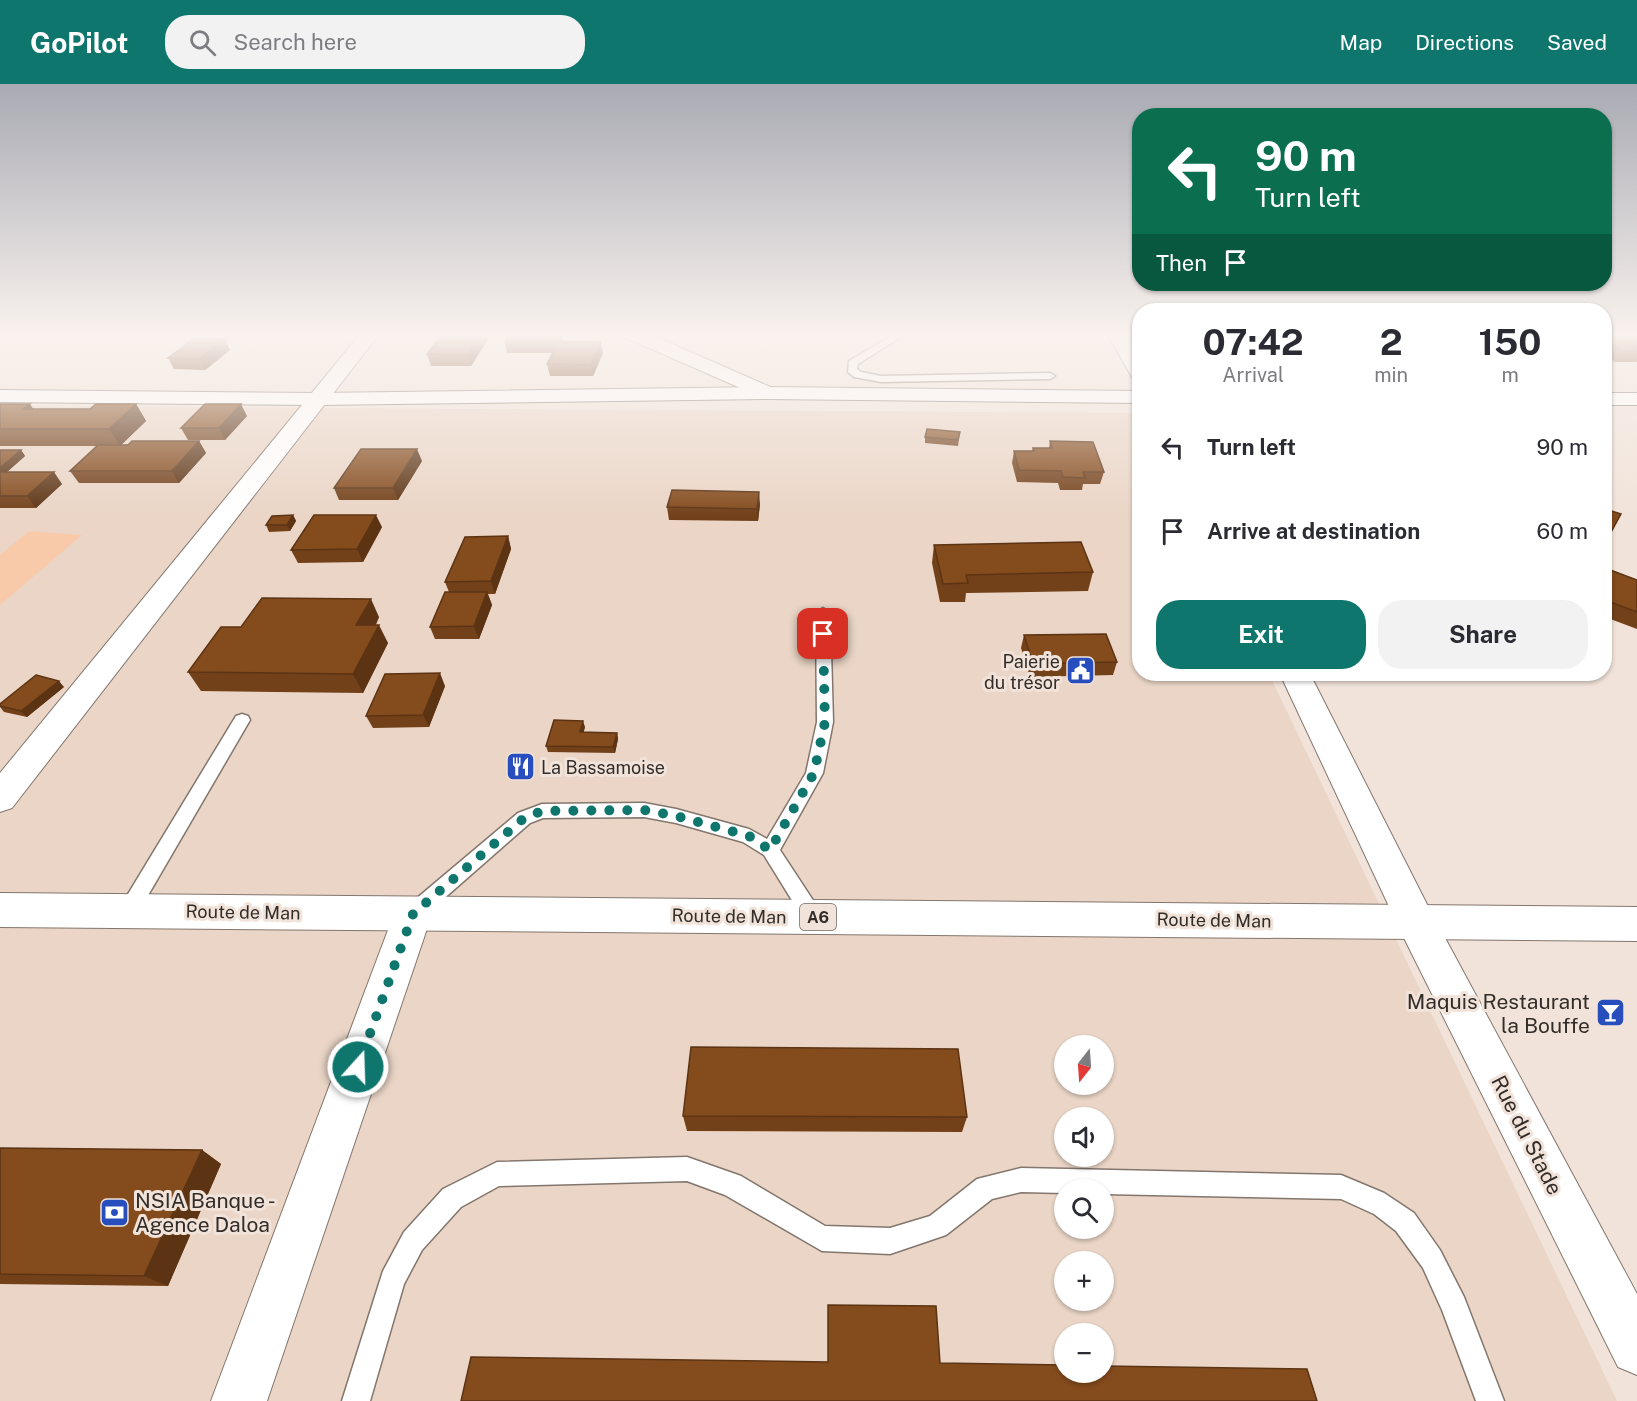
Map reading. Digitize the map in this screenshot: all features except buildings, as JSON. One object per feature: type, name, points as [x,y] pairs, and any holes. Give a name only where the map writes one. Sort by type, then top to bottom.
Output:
[{"type":"main road","points":[[0,798],[322,394]]},
{"type":"main road","points":[[0,396],[318,399],[659,394]]},
{"type":"main road","points":[[904,394],[1132,397]]},
{"type":"main road","points":[[1612,399],[1637,399]]},
{"type":"main road","name":"Rue du Stade","points":[[1298,681],[1416,922],[1637,1348]]},
{"type":"main road","name":"Route de Man","points":[[0,909],[1637,924]]},
{"type":"main road","points":[[239,1401],[413,914]]},
{"type":"lane","points":[[770,850],[814,773],[825,722],[823,612]]},
{"type":"lane","points":[[129,910],[242,720]]},
{"type":"lane","points":[[413,914],[524,818],[542,811],[655,812],[749,836],[770,850],[813,917]]},
{"type":"lane","points":[[356,1401],[392,1280],[413,1241],[452,1198],[497,1174],[687,1169],[732,1185],[822,1238],[878,1240],[890,1240],[937,1226],[986,1188],[1021,1180],[1341,1187],[1373,1200],[1406,1222],[1436,1264],[1490,1401]]},
{"type":"shaded area","points":[[0,406],[1132,413],[1132,681],[1272,681],[1617,1401],[0,1401]]},
{"type":"shaded area","points":[[29,531],[82,535],[0,605],[0,555]]},
{"type":"place","name":"Paierie du trésor","points":[[1081,671]]},
{"type":"place","name":"La Bassamoise","points":[[520,767]]},
{"type":"place","name":"Maquis Restaurant la Bouffe","points":[[1611,1013]]},
{"type":"place","name":"NSIA Banque - Agence Daloa","points":[[114,1212]]},
{"type":"route","points":[[358,1067],[413,914],[524,818],[542,811],[644,810],[676,816],[749,836],[770,850],[814,773],[825,722],[823,634]]}]
